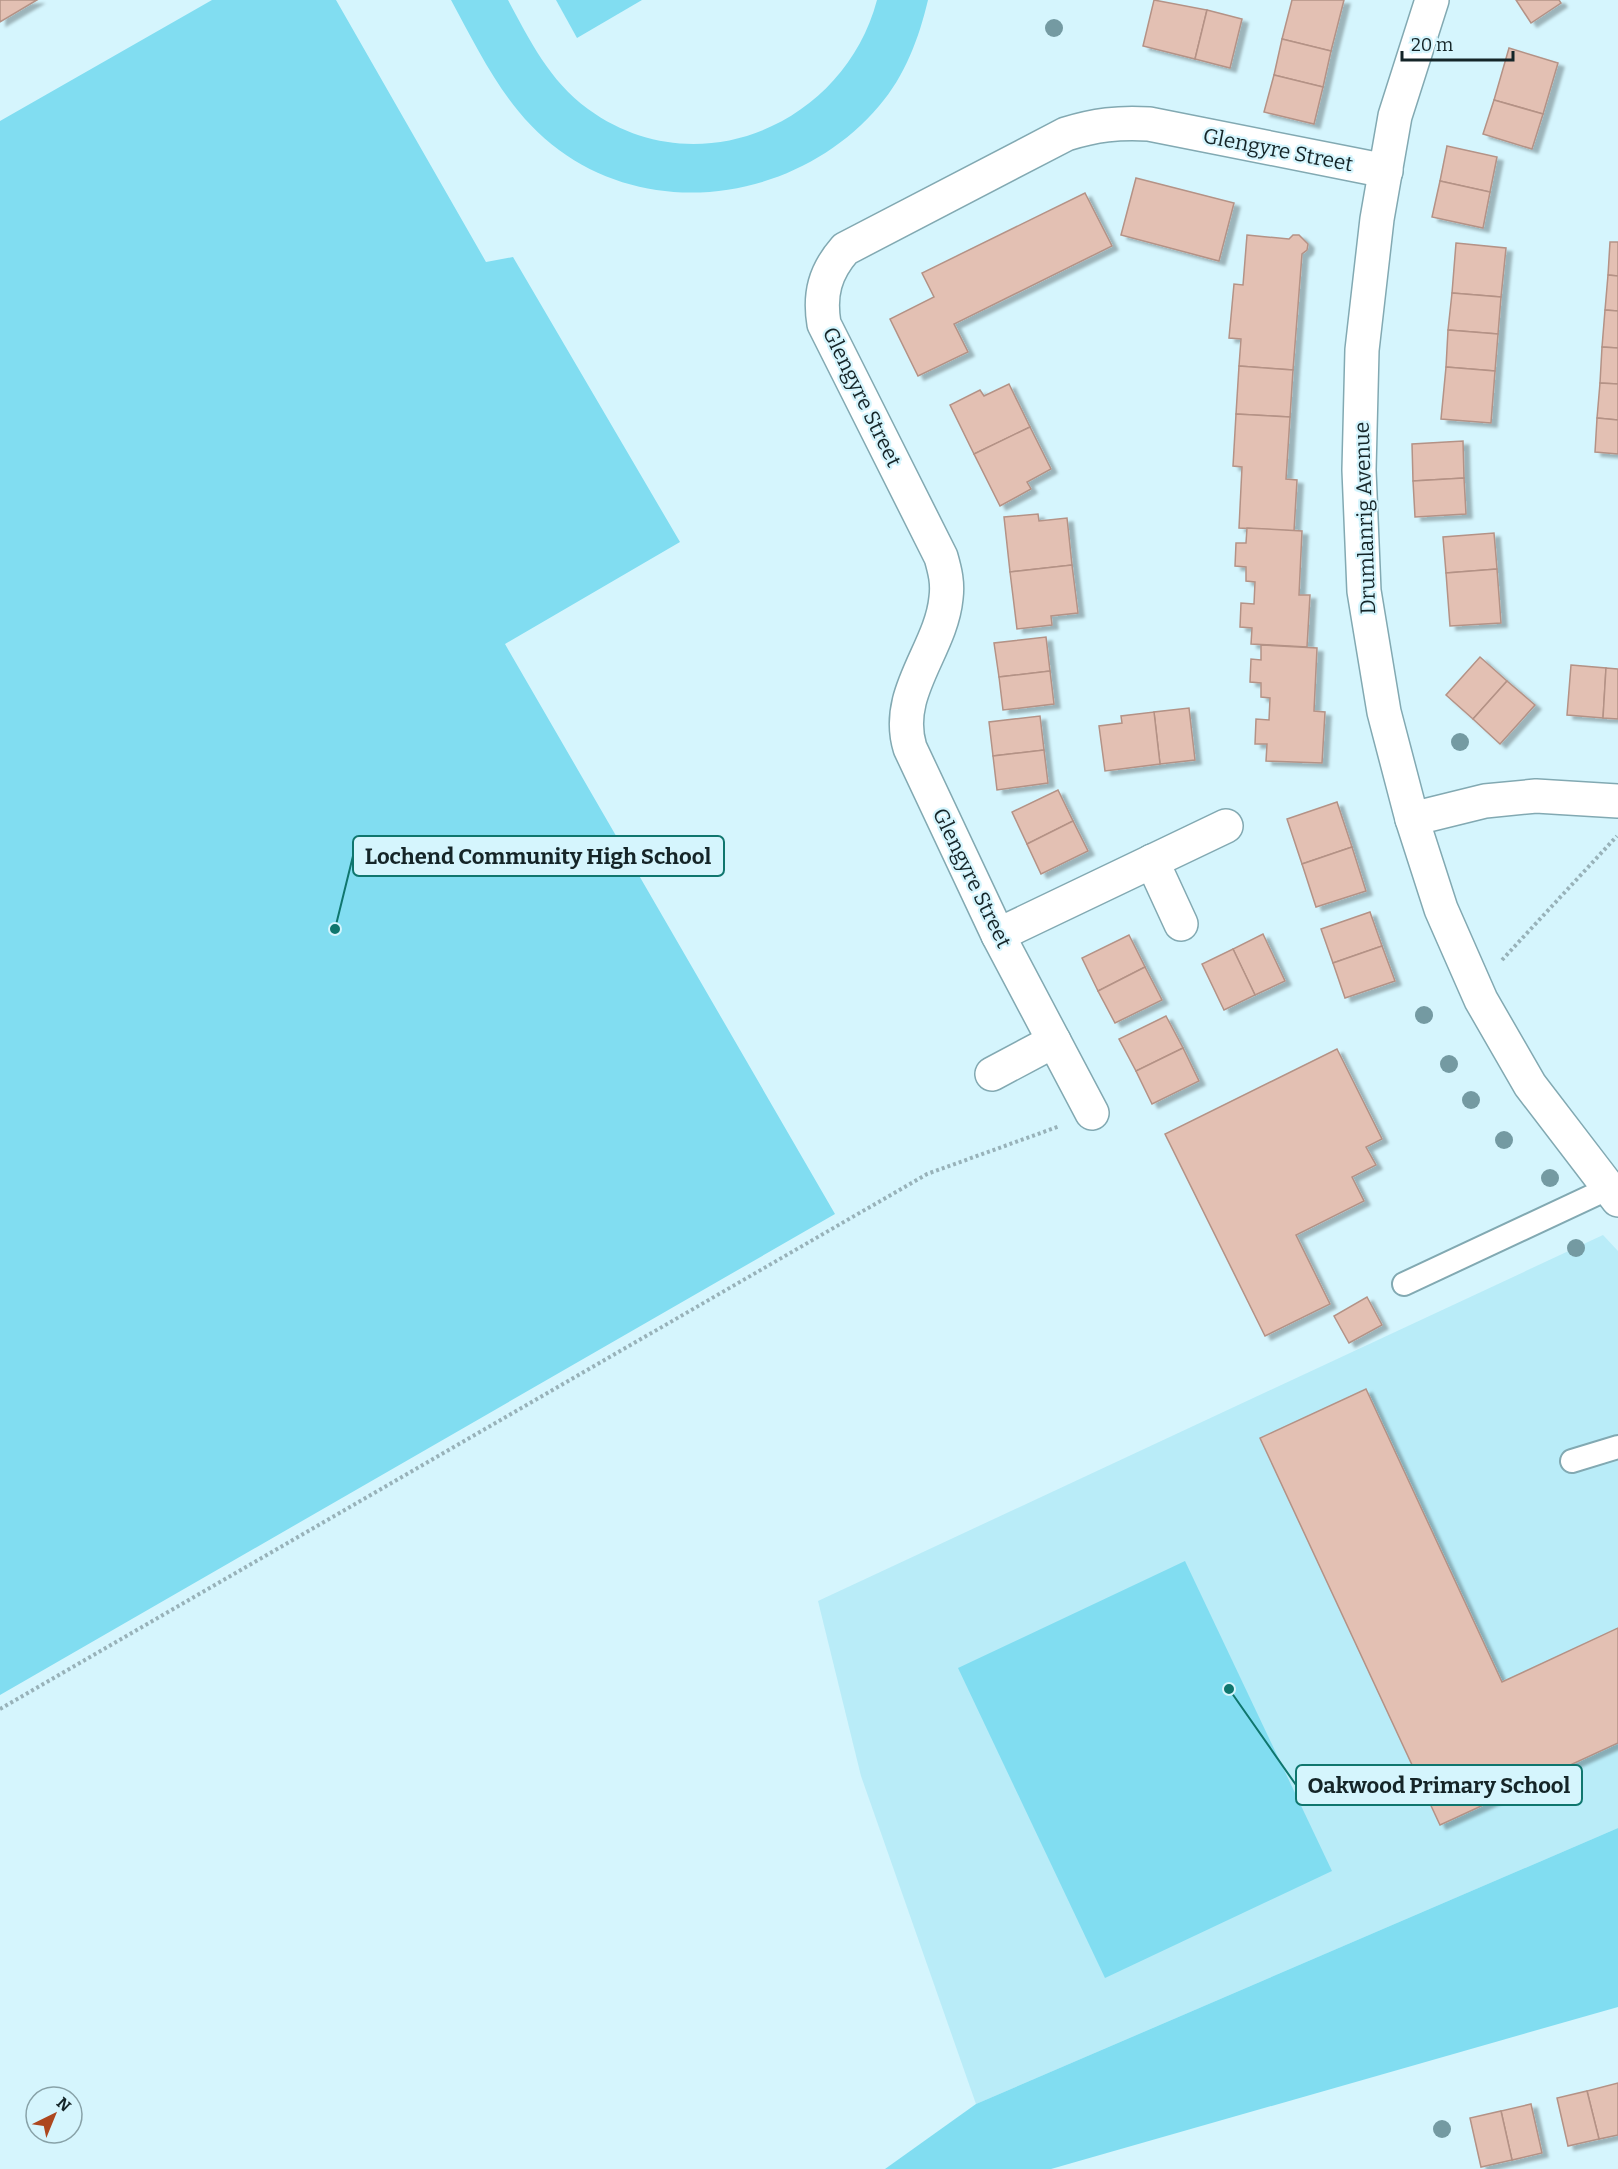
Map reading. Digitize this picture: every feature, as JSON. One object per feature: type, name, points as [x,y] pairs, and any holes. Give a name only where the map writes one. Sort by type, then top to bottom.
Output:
[{"type":"street","name":"Drumlanrig Avenue","points":[[1432,0],[1395,117],[1377,219],[1362,350],[1359,470],[1364,591],[1384,712],[1412,819],[1441,909],[1476,988],[1530,1085],[1613,1195]]},
{"type":"street","name":"Glengyre Street","points":[[1078,1119],[1054,1041],[998,935],[906,734],[906,714],[911,694],[942,616],[946,600],[947,579],[941,557],[824,324],[820,304],[824,283],[832,264],[845,249],[1066,134],[1092,126],[1119,122],[1149,124],[1386,171]]},
{"type":"street","points":[[1412,819],[1485,801],[1526,797],[1618,801]]},
{"type":"street","points":[[998,935],[1226,826]]},
{"type":"street","points":[[1152,861],[1181,924]]},
{"type":"street","points":[[992,1074],[1054,1041]]},
{"type":"lane","points":[[1404,1284],[1613,1195]]},
{"type":"lane","points":[[1572,1461],[1618,1448]]},
{"type":"path","points":[[1476,988],[1618,835]]},
{"type":"path","points":[[0,1708],[927,1174],[1078,1119]]},
{"type":"shaded area","points":[[212,0],[336,0],[486,262],[513,257],[680,542],[505,644],[835,1214],[0,1695],[0,121]]},
{"type":"shaded area","points":[[451,0],[508,0],[551,73],[574,98],[588,109],[630,132],[674,143],[718,142],[761,131],[800,110],[833,81],[860,44],[877,0],[928,0],[904,69],[879,106],[847,137],[810,162],[770,180],[727,190],[683,192],[640,187],[598,173],[559,150],[524,118],[510,100],[473,41]]},
{"type":"shaded area","points":[[556,0],[642,0],[577,38]]},
{"type":"shaded area","points":[[1603,1235],[1618,1251],[1618,1828],[976,2104],[861,1776],[818,1601]]},
{"type":"shaded area","points":[[1185,1561],[1332,1871],[1105,1978],[958,1668]]},
{"type":"shaded area","points":[[1618,1828],[1618,2007],[1051,2169],[885,2169],[976,2104]]},
{"type":"building","points":[[0,0],[37,0],[0,22]]},
{"type":"building","points":[[1154,0],[1207,10],[1195,59],[1143,46]]},
{"type":"building","points":[[1292,0],[1344,0],[1331,51],[1282,39]]},
{"type":"building","points":[[1516,0],[1559,0],[1561,3],[1531,23]]},
{"type":"building","points":[[1207,10],[1242,19],[1230,68],[1195,59]]},
{"type":"building","points":[[1282,39],[1331,51],[1323,87],[1274,75]]},
{"type":"building","points":[[1509,48],[1558,63],[1543,114],[1494,100]]},
{"type":"building","points":[[1274,75],[1323,87],[1314,124],[1264,112]]},
{"type":"building","points":[[1494,100],[1543,114],[1532,149],[1483,134]]},
{"type":"building","points":[[1447,146],[1497,157],[1490,192],[1440,181]]},
{"type":"building","points":[[1136,178],[1234,203],[1219,261],[1121,235]]},
{"type":"building","points":[[1440,181],[1490,192],[1483,228],[1432,217]]},
{"type":"building","points":[[1085,193],[1112,246],[954,324],[968,352],[918,376],[890,319],[934,297],[922,273]]},
{"type":"building","points":[[1247,235],[1289,239],[1293,235],[1299,235],[1308,244],[1307,250],[1302,254],[1293,370],[1239,366],[1241,339],[1229,338],[1234,284],[1243,285]]},
{"type":"building","points":[[1610,242],[1618,242],[1618,276],[1608,275]]},
{"type":"building","points":[[1456,243],[1506,248],[1501,297],[1452,293]]},
{"type":"building","points":[[1608,275],[1618,276],[1618,311],[1605,310]]},
{"type":"building","points":[[1452,293],[1501,297],[1498,334],[1448,330]]},
{"type":"building","points":[[1605,310],[1618,311],[1618,348],[1602,347]]},
{"type":"building","points":[[1448,330],[1498,334],[1495,371],[1446,367]]},
{"type":"building","points":[[1602,347],[1618,348],[1618,384],[1600,383]]},
{"type":"building","points":[[1239,366],[1293,370],[1290,417],[1236,414]]},
{"type":"building","points":[[1446,367],[1495,371],[1491,423],[1441,419]]},
{"type":"building","points":[[1600,383],[1618,384],[1618,420],[1597,418]]},
{"type":"building","points":[[1009,384],[1030,427],[974,454],[950,405],[980,390],[984,396]]},
{"type":"building","points":[[1236,414],[1290,417],[1286,479],[1297,480],[1294,531],[1239,528],[1242,467],[1233,466]]},
{"type":"building","points":[[1597,418],[1618,420],[1618,454],[1595,452]]},
{"type":"building","points":[[1030,427],[1051,469],[1027,482],[1031,489],[1000,506],[974,454]]},
{"type":"building","points":[[1463,441],[1464,478],[1413,481],[1412,444]]},
{"type":"building","points":[[1464,478],[1466,514],[1415,517],[1413,481]]},
{"type":"building","points":[[1038,514],[1039,521],[1067,518],[1072,565],[1010,572],[1004,517]]},
{"type":"building","points":[[1247,528],[1302,531],[1299,595],[1310,595],[1307,647],[1251,644],[1252,628],[1240,627],[1241,603],[1254,604],[1255,582],[1246,581],[1246,567],[1235,566],[1236,543],[1246,543]]},
{"type":"building","points":[[1494,533],[1497,569],[1446,573],[1443,537]]},
{"type":"building","points":[[1072,565],[1078,613],[1051,616],[1052,625],[1017,629],[1010,572]]},
{"type":"building","points":[[1497,569],[1501,623],[1450,626],[1446,573]]},
{"type":"building","points":[[1046,637],[1050,671],[999,677],[994,643]]},
{"type":"building","points":[[1261,645],[1317,648],[1314,711],[1325,712],[1322,763],[1266,761],[1267,744],[1255,744],[1256,719],[1269,720],[1270,698],[1261,697],[1261,683],[1250,682],[1251,659],[1261,660]]},
{"type":"building","points":[[1480,657],[1507,681],[1473,719],[1446,695]]},
{"type":"building","points":[[1571,665],[1606,668],[1603,718],[1567,715]]},
{"type":"building","points":[[1606,668],[1618,669],[1618,719],[1603,718]]},
{"type":"building","points":[[1050,671],[1054,704],[1003,710],[999,677]]},
{"type":"building","points":[[1507,681],[1535,705],[1500,744],[1473,719]]},
{"type":"building","points":[[1189,708],[1195,760],[1160,764],[1154,712]]},
{"type":"building","points":[[1154,712],[1160,764],[1105,771],[1099,726],[1122,723],[1121,716]]},
{"type":"building","points":[[1040,716],[1044,750],[993,756],[989,722]]},
{"type":"building","points":[[1044,750],[1048,783],[997,790],[993,756]]},
{"type":"building","points":[[1058,790],[1073,821],[1027,844],[1012,812]]},
{"type":"building","points":[[1337,802],[1352,847],[1302,864],[1287,819]]},
{"type":"building","points":[[1073,821],[1088,851],[1041,874],[1027,844]]},
{"type":"building","points":[[1352,847],[1366,891],[1316,907],[1302,864]]},
{"type":"building","points":[[1370,912],[1382,946],[1333,963],[1321,929]]},
{"type":"building","points":[[1263,934],[1285,981],[1255,995],[1233,949]]},
{"type":"building","points":[[1129,935],[1145,967],[1098,991],[1082,958]]},
{"type":"building","points":[[1382,946],[1395,981],[1345,998],[1333,963]]},
{"type":"building","points":[[1233,949],[1255,995],[1224,1010],[1202,964]]},
{"type":"building","points":[[1145,967],[1162,1000],[1115,1023],[1098,991]]},
{"type":"building","points":[[1166,1016],[1183,1048],[1136,1071],[1119,1039]]},
{"type":"building","points":[[1183,1048],[1199,1081],[1152,1104],[1136,1071]]},
{"type":"building","points":[[1337,1049],[1382,1139],[1366,1147],[1376,1165],[1352,1177],[1364,1201],[1296,1235],[1330,1304],[1265,1336],[1165,1134]]},
{"type":"building","points":[[1367,1297],[1382,1325],[1349,1343],[1334,1316]]},
{"type":"building","points":[[1366,1389],[1502,1682],[1618,1628],[1618,1743],[1440,1825],[1260,1438]]},
{"type":"building","points":[[1618,2083],[1618,2135],[1599,2139],[1587,2091]]},
{"type":"building","points":[[1587,2091],[1599,2139],[1568,2146],[1557,2098]]},
{"type":"building","points":[[1531,2104],[1542,2153],[1512,2160],[1501,2111]]},
{"type":"building","points":[[1501,2111],[1512,2160],[1481,2167],[1470,2118]]},
{"type":"place","name":"Lochend Community High School","points":[[335,929]]},
{"type":"place","name":"Oakwood Primary School","points":[[1229,1689]]}]
